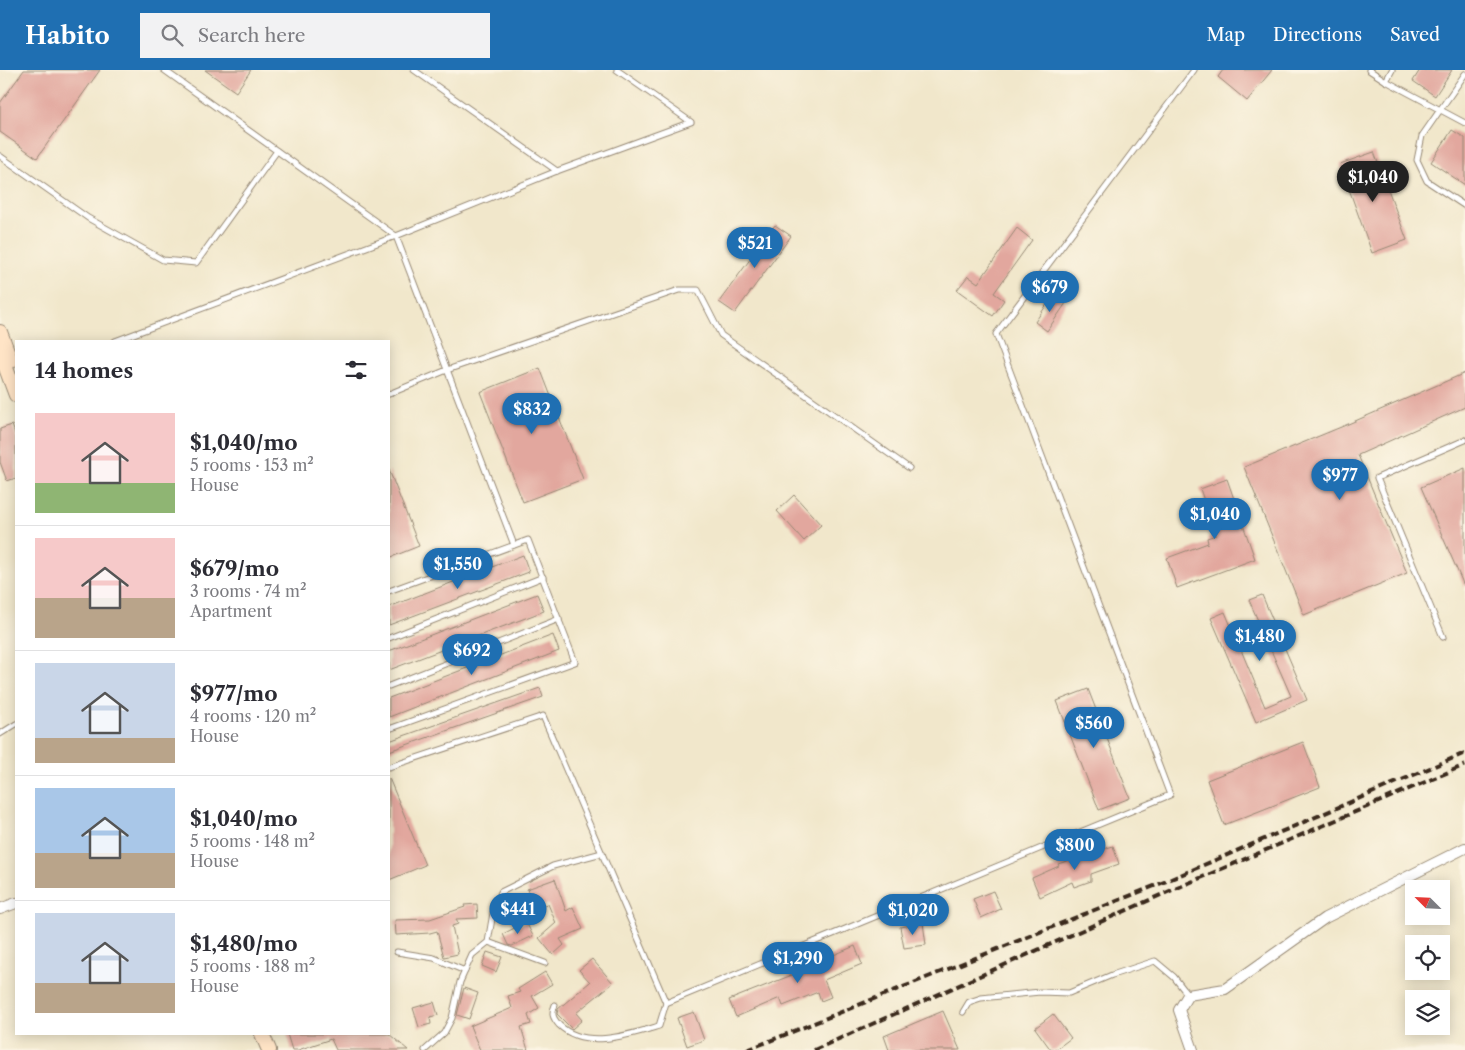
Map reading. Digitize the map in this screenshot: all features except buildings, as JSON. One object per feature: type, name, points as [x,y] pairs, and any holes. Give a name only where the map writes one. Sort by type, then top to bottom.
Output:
[{"type":"main road","points":[[0,332],[2,349],[14,377]]},
{"type":"main road","points":[[262,1035],[269,1050]]},
{"type":"main road","points":[[268,1035],[275,1050]]},
{"type":"street","points":[[1193,1050],[1179,1010],[1188,995],[1225,988],[1325,918],[1465,848]]},
{"type":"street","points":[[0,909],[15,903]]},
{"type":"lane","points":[[164,70],[396,236],[514,545]]},
{"type":"lane","points":[[414,70],[557,171]]},
{"type":"lane","points":[[119,340],[396,236],[557,171],[691,122],[617,70]]},
{"type":"lane","points":[[666,1003],[1170,795],[996,334],[1194,70]]},
{"type":"lane","points":[[1369,70],[1465,123]]},
{"type":"lane","points":[[1386,81],[1392,70]]},
{"type":"lane","points":[[1465,74],[1422,136],[1417,160],[1427,181],[1465,206]]},
{"type":"lane","points":[[0,156],[88,218],[163,260],[196,263],[277,151]]},
{"type":"lane","points":[[390,394],[447,370],[678,290],[698,290],[721,335],[909,468]]},
{"type":"lane","points":[[1443,637],[1378,478],[1465,440]]},
{"type":"lane","points":[[390,591],[528,540],[575,662],[390,729]]},
{"type":"lane","points":[[390,638],[543,577]]},
{"type":"lane","points":[[390,686],[559,619]]},
{"type":"lane","points":[[390,767],[543,716],[666,1003],[659,1026],[613,1040],[582,1040],[568,1032],[553,1017],[556,1004]]},
{"type":"lane","points":[[0,734],[15,725]]},
{"type":"lane","points":[[425,1050],[444,1033],[452,1018],[464,971],[472,956],[488,942],[492,913],[501,892],[553,866],[602,853]]},
{"type":"lane","points":[[488,942],[545,963]]},
{"type":"lane","points":[[397,952],[434,958],[464,971]]},
{"type":"lane","points":[[963,1012],[969,1002],[981,998],[1040,992],[1069,993],[1154,961],[1174,977],[1188,995]]},
{"type":"railway","points":[[747,1050],[1164,882],[1465,753]]},
{"type":"railway","points":[[814,1050],[1163,894],[1465,765]]}]
